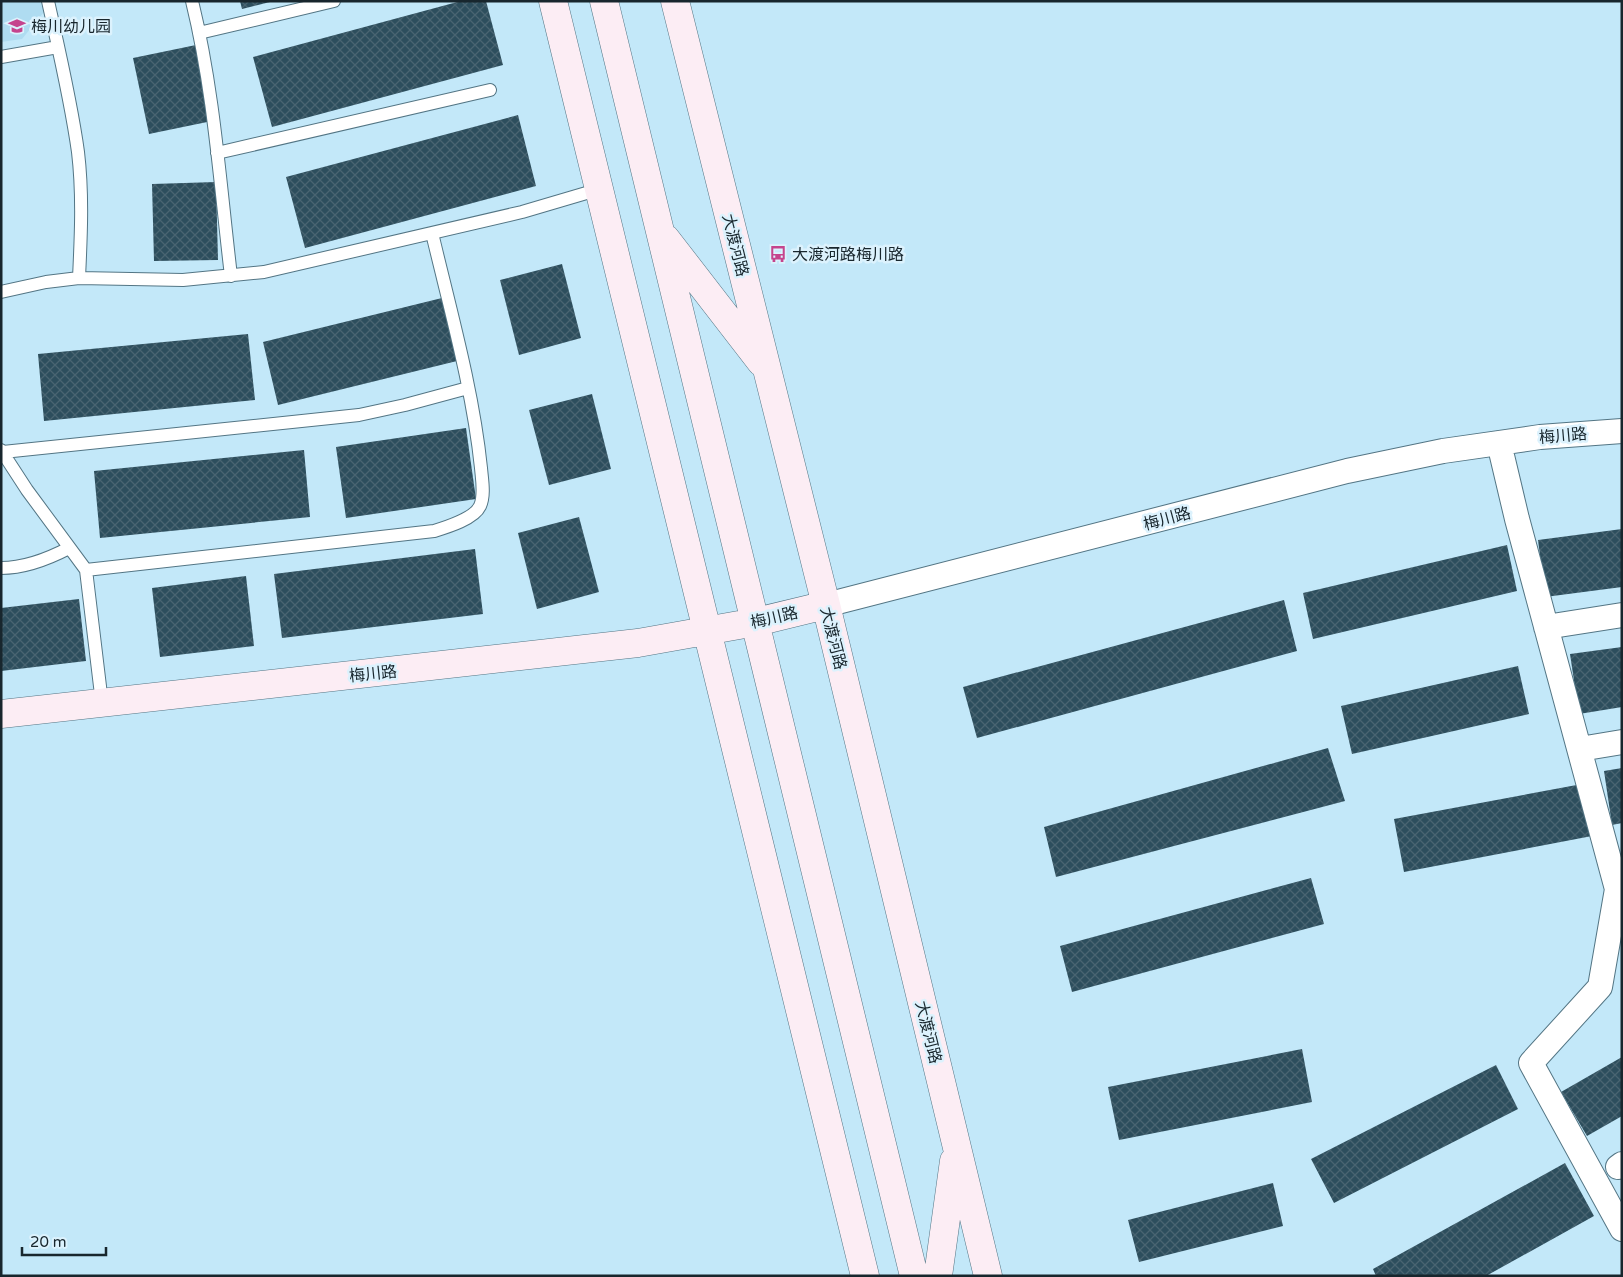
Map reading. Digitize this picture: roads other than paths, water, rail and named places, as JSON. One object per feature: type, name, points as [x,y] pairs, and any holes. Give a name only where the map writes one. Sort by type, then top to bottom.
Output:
[{"type":"main road","points":[[553,1],[865,1276]]},
{"type":"main road","points":[[604,1],[914,1276]]},
{"type":"main road","name":"大渡河路","points":[[675,1],[826,605],[988,1276]]},
{"type":"main road","points":[[660,232],[768,371]]},
{"type":"main road","name":"梅川路","points":[[1,714],[638,643],[707,632],[826,605]]},
{"type":"main road","points":[[938,1276],[956,1145]]},
{"type":"street","name":"梅川路","points":[[826,605],[1347,471],[1443,452],[1540,437],[1622,431]]},
{"type":"street","points":[[1499,443],[1546,627],[1620,888],[1600,987],[1531,1063],[1622,1229]]},
{"type":"street","points":[[1546,627],[1622,615]]},
{"type":"street","points":[[1580,749],[1622,742]]},
{"type":"lane","points":[[48,1],[78,153],[82,219],[79,278]]},
{"type":"lane","points":[[192,1],[210,91],[231,276]]},
{"type":"lane","points":[[199,32],[334,1]]},
{"type":"lane","points":[[1,57],[58,47]]},
{"type":"lane","points":[[217,153],[490,90]]},
{"type":"lane","points":[[1,292],[46,282],[79,278],[183,280],[231,276],[293,266],[522,212],[600,189]]},
{"type":"lane","points":[[86,570],[434,531],[470,516],[480,507],[483,494],[477,436],[468,388],[432,233]]},
{"type":"lane","points":[[102,703],[86,570],[27,490],[2,451],[359,415],[468,388]]},
{"type":"lane","points":[[1,568],[41,561],[69,548]]},
{"type":"place","name":"梅川幼儿园","points":[[17,26]]},
{"type":"place","name":"大渡河路梅川路","points":[[778,254]]}]
